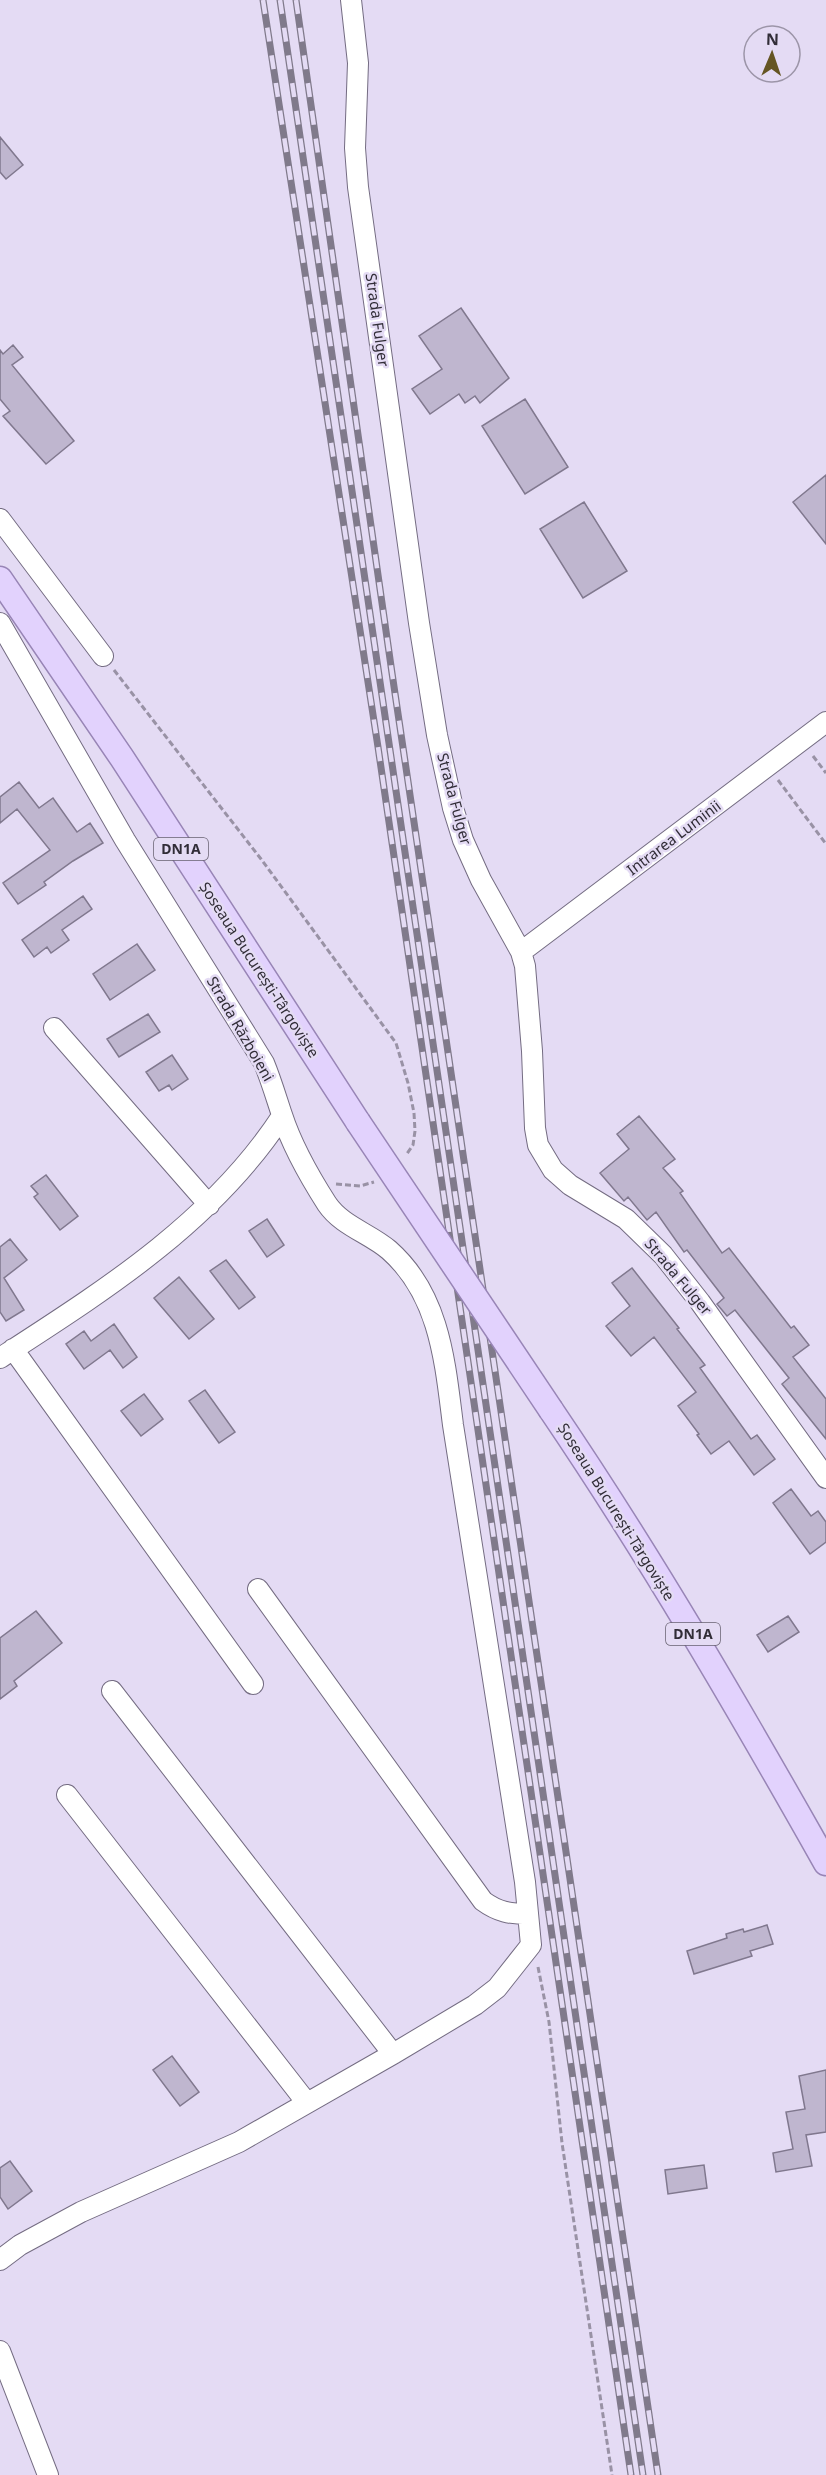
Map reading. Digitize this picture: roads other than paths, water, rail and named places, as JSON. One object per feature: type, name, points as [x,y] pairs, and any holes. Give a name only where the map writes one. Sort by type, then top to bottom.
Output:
[{"type":"main road","name":"Șoseaua București-Târgoviște","points":[[0,579],[128,768],[358,1122],[598,1480],[653,1567],[774,1770],[826,1863]]},
{"type":"street","name":"Strada Fulger","points":[[351,0],[358,63],[356,121],[358,187],[419,623],[437,735],[445,776],[463,840],[481,880],[521,952],[528,981],[535,1128],[538,1145],[553,1170],[570,1185],[626,1219],[663,1255],[700,1302],[826,1478]]},
{"type":"street","points":[[0,519],[103,656]]},
{"type":"street","name":"Strada Războieni","points":[[0,623],[125,840],[264,1063],[275,1089],[282,1116],[329,1206],[348,1225],[387,1249],[404,1265],[416,1280],[436,1326],[445,1360],[453,1425],[523,1870],[531,1945],[497,1988],[476,2005],[393,2054]]},
{"type":"street","name":"Intrarea Luminii","points":[[521,952],[826,722]]},
{"type":"street","points":[[54,1028],[209,1204]]},
{"type":"street","points":[[253,1684],[7,1354],[136,1265],[180,1231],[209,1204],[263,1145],[282,1116]]},
{"type":"street","points":[[258,1589],[483,1901],[496,1911],[528,1914]]},
{"type":"street","points":[[0,2260],[20,2245],[81,2212],[239,2142],[393,2054],[112,1691]]},
{"type":"street","points":[[68,1795],[307,2103]]},
{"type":"street","points":[[0,2351],[48,2475]]},
{"type":"railway","points":[[263,0],[378,747],[631,2475]]},
{"type":"railway","points":[[280,0],[643,2475]]},
{"type":"railway","points":[[296,0],[392,673],[658,2475]]}]
